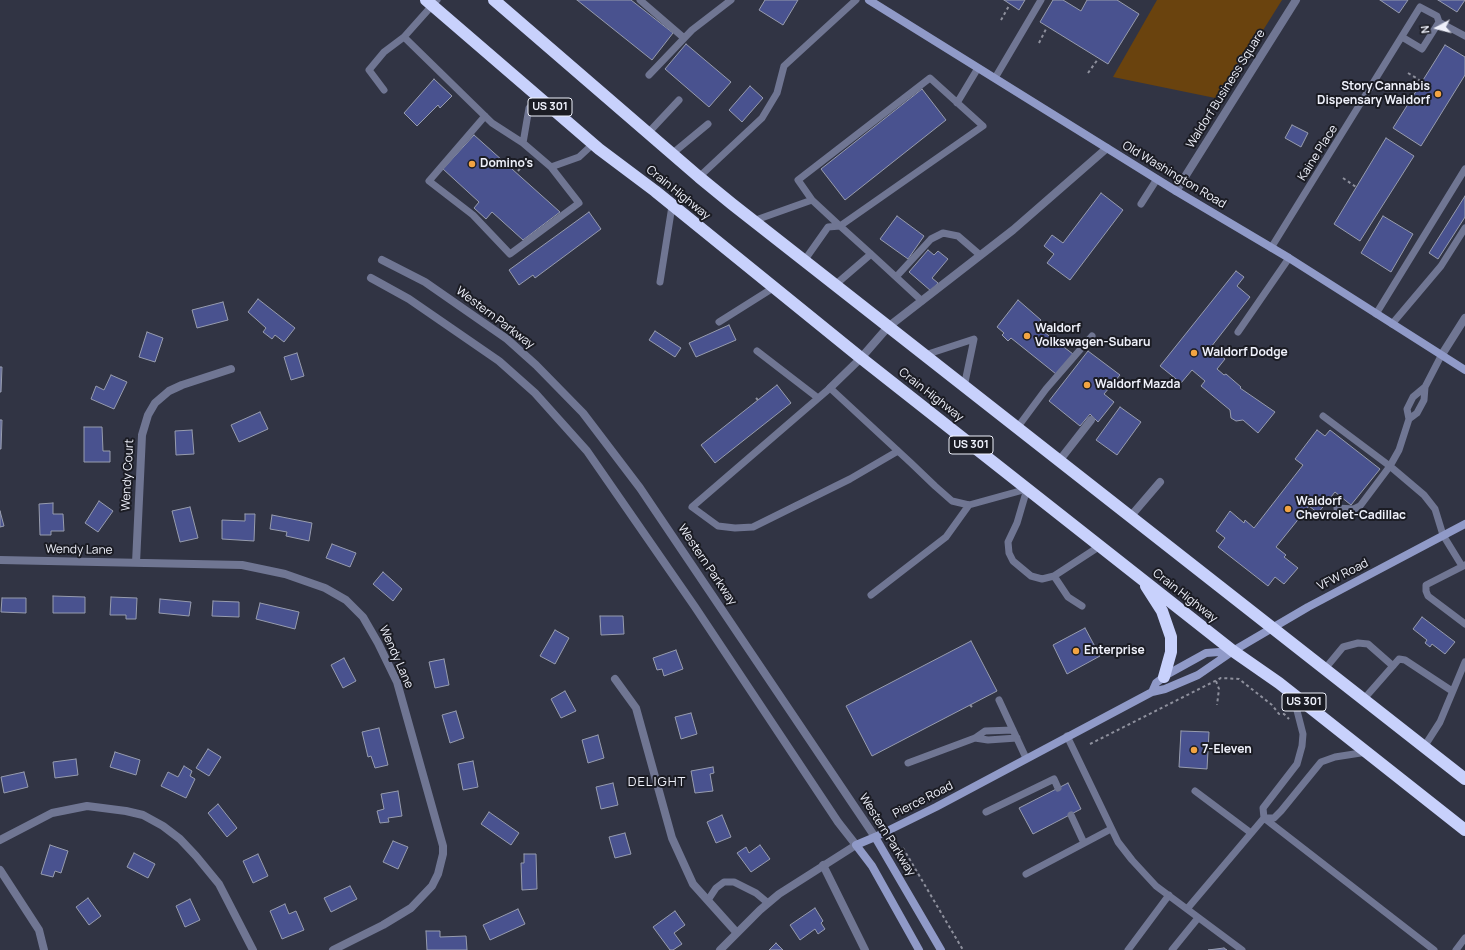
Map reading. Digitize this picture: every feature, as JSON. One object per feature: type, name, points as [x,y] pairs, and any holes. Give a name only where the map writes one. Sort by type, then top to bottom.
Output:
[{"type":"highway","name":"Crain Highway","points":[[494,0],[649,132],[699,177],[753,221],[1324,670],[1424,747],[1464,775]]},
{"type":"highway","name":"Crain Highway","points":[[432,2],[593,144],[1027,489],[1233,651],[1292,693],[1465,830]]},
{"type":"highway","points":[[1141,578],[1162,611],[1171,638],[1170,652],[1164,677]]},
{"type":"main road","name":"Old Washington Road","points":[[869,0],[1176,191],[1289,258],[1465,370]]},
{"type":"main road","name":"VFW Road","points":[[1233,651],[1271,628],[1465,524]]},
{"type":"main road","name":"Pierce Road","points":[[856,845],[936,807],[1152,692],[1165,689],[1198,675],[1233,651]]},
{"type":"main road","name":"Pierce Road","points":[[1152,692],[1156,683],[1164,677],[1206,653],[1233,651]]},
{"type":"main road","name":"Western Parkway","points":[[875,837],[941,950]]},
{"type":"main road","points":[[856,845],[872,866],[919,950]]},
{"type":"street","name":"Waldorf Business Square","points":[[1176,191],[1296,0]]},
{"type":"street","points":[[830,388],[861,358],[888,327],[1013,230],[1107,148]]},
{"type":"street","name":"Western Parkway","points":[[382,260],[425,282],[507,339],[536,365],[583,413],[640,488],[875,837]]},
{"type":"street","points":[[371,278],[409,299],[498,361],[535,393],[587,452],[686,594],[838,822],[856,845]]},
{"type":"street","points":[[1441,356],[1465,318]]},
{"type":"street","name":"Wendy Court","points":[[136,563],[142,435],[148,415],[155,403],[169,392],[182,385],[231,370]]},
{"type":"street","points":[[1059,461],[1091,420]]},
{"type":"street","points":[[1130,517],[1160,482]]},
{"type":"street","name":"Wendy Lane","points":[[0,560],[242,565],[285,574],[325,588],[346,600],[363,617],[378,642],[397,682],[443,846],[443,854],[438,874],[432,886],[411,908],[383,925],[333,950]]},
{"type":"street","points":[[615,679],[636,708],[672,838],[693,884],[737,933]]},
{"type":"street","points":[[0,840],[52,813],[80,807],[105,807],[142,815],[163,826],[180,838],[196,856],[219,884],[253,950]]},
{"type":"street","name":"Pierce Road","points":[[720,950],[768,903],[823,865],[856,845]]},
{"type":"street","points":[[823,865],[865,950]]},
{"type":"street","points":[[0,870],[39,930],[44,950]]},
{"type":"lane","points":[[640,0],[684,38]]},
{"type":"lane","points":[[649,75],[692,30],[731,0]]},
{"type":"lane","points":[[699,177],[762,118],[777,93],[784,66],[856,0]]},
{"type":"lane","points":[[995,78],[1041,0]]},
{"type":"lane","points":[[384,90],[369,70],[384,52],[404,37],[432,2]]},
{"type":"lane","name":"Kaine Place","points":[[1272,248],[1420,7],[1437,16],[1439,22]]},
{"type":"lane","points":[[1402,37],[1422,49],[1439,22],[1465,36]]},
{"type":"lane","points":[[404,37],[484,116],[492,123],[523,143],[551,167],[579,203],[510,254],[473,216],[429,181],[484,116]]},
{"type":"lane","points":[[957,103],[978,68]]},
{"type":"lane","points":[[804,261],[828,227],[840,226],[983,126],[930,78],[798,180],[812,200],[840,226],[922,301]]},
{"type":"lane","points":[[523,143],[529,108],[538,97]]},
{"type":"lane","points":[[649,132],[680,100]]},
{"type":"lane","points":[[673,153],[708,124]]},
{"type":"lane","points":[[551,167],[579,157],[593,144]]},
{"type":"lane","points":[[1376,314],[1465,169]]},
{"type":"lane","points":[[1140,204],[1157,179]]},
{"type":"lane","points":[[753,221],[812,200]]},
{"type":"lane","points":[[660,282],[672,206]]},
{"type":"lane","points":[[1392,324],[1441,266],[1465,228]]},
{"type":"lane","points":[[896,277],[931,239],[943,233],[958,236],[980,255]]},
{"type":"lane","points":[[835,286],[871,254]]},
{"type":"lane","points":[[1238,332],[1289,258]]},
{"type":"lane","points":[[719,322],[774,288]]},
{"type":"lane","points":[[1017,428],[1046,389],[1092,336]]},
{"type":"lane","points":[[924,355],[974,339],[964,387]]},
{"type":"lane","points":[[757,351],[818,398]]},
{"type":"lane","points":[[1409,419],[1417,413],[1424,400],[1425,388],[1441,356]]},
{"type":"lane","points":[[898,451],[850,479],[753,527],[735,528],[718,526],[692,508],[830,388],[952,501],[969,505],[1027,489]]},
{"type":"lane","points":[[1337,508],[1354,509],[1360,506],[1390,466],[1399,450],[1409,419],[1407,410],[1410,403],[1413,397],[1425,388]]},
{"type":"lane","points":[[1323,416],[1390,466],[1424,495],[1436,509],[1444,535],[1463,565],[1426,585],[1426,591],[1428,596],[1465,624]]},
{"type":"lane","points":[[1027,489],[1017,523],[1008,542],[1009,553],[1013,561],[1031,576],[1042,579],[1054,576],[1100,546]]},
{"type":"lane","points":[[871,595],[946,537],[969,505]]},
{"type":"lane","points":[[1054,576],[1068,597],[1082,606]]},
{"type":"lane","points":[[1324,670],[1343,647],[1358,643],[1368,644],[1393,666]]},
{"type":"lane","points":[[1363,700],[1399,659],[1405,660],[1452,691]]},
{"type":"lane","points":[[1424,747],[1440,722],[1465,662]]},
{"type":"lane","points":[[1187,908],[1264,818],[1263,808],[1297,764],[1302,746],[1303,734],[1292,693]]},
{"type":"lane","points":[[999,700],[1026,758]]},
{"type":"lane","points":[[908,763],[974,738],[985,731],[1013,730]]},
{"type":"lane","points":[[1067,736],[1111,829],[1118,842],[1132,860],[1156,886],[1242,950]]},
{"type":"lane","points":[[974,738],[988,740],[1017,738]]},
{"type":"lane","points":[[1264,818],[1274,818],[1310,773],[1321,762],[1335,757],[1367,752]]},
{"type":"lane","points":[[986,812],[1054,779],[1058,788]]},
{"type":"lane","points":[[1195,791],[1252,833]]},
{"type":"lane","points":[[1071,815],[1084,843]]},
{"type":"lane","points":[[1264,818],[1434,950]]},
{"type":"lane","points":[[1026,874],[1111,829]]},
{"type":"lane","points":[[708,900],[716,888],[724,882],[734,882],[756,893],[768,903]]},
{"type":"lane","points":[[1128,950],[1169,895]]},
{"type":"lane","points":[[1172,950],[1198,918]]},
{"type":"lane","points":[[1456,950],[1465,938]]},
{"type":"path","points":[[1001,20],[1010,4]]},
{"type":"path","points":[[1039,43],[1048,27]]},
{"type":"path","points":[[1088,73],[1098,59]]},
{"type":"path","points":[[1408,72],[1421,81]]},
{"type":"path","points":[[518,171],[534,152]]},
{"type":"path","points":[[1343,178],[1356,187]]},
{"type":"path","points":[[1090,744],[1221,678],[1239,679],[1272,705],[1279,714],[1284,714],[1302,728]]},
{"type":"path","points":[[1216,681],[1219,689],[1217,705]]},
{"type":"path","points":[[903,848],[963,950]]},
{"type":"shaded area","points":[[1157,0],[1282,0],[1220,99],[1113,77]]},
{"type":"building","points":[[577,0],[631,0],[673,33],[652,60]]},
{"type":"building","points":[[765,0],[798,0],[783,25],[759,10]]},
{"type":"building","points":[[1004,0],[1025,0],[1019,10]]},
{"type":"building","points":[[1053,0],[1063,0],[1081,11],[1087,0],[1117,0],[1139,14],[1108,64],[1040,22]]},
{"type":"building","points":[[1380,0],[1408,0],[1399,13]]},
{"type":"building","points":[[1438,0],[1465,0],[1457,12]]},
{"type":"building","points":[[686,44],[731,82],[709,107],[665,69]]},
{"type":"building","points":[[1445,45],[1465,57],[1465,75],[1421,146],[1393,128]]},
{"type":"building","points":[[434,79],[452,96],[440,108],[438,105],[417,126],[404,113]]},
{"type":"building","points":[[750,86],[763,98],[742,122],[729,110]]},
{"type":"building","points":[[922,89],[946,120],[845,200],[821,169]]},
{"type":"building","points":[[1292,125],[1308,133],[1301,147],[1285,138]]},
{"type":"building","points":[[474,135],[560,212],[523,240],[492,212],[486,219],[474,208],[479,202],[443,169]]},
{"type":"building","points":[[1386,138],[1414,156],[1360,241],[1334,224]]},
{"type":"building","points":[[1101,193],[1123,210],[1070,280],[1047,263],[1054,254],[1044,246],[1052,235],[1063,243]]},
{"type":"building","points":[[1465,196],[1465,217],[1438,259],[1429,253]]},
{"type":"building","points":[[589,212],[601,229],[535,278],[533,275],[519,285],[509,270]]},
{"type":"building","points":[[897,216],[924,236],[908,259],[880,239]]},
{"type":"building","points":[[1383,216],[1413,234],[1391,272],[1361,253]]},
{"type":"building","points":[[928,250],[934,255],[938,251],[948,259],[932,278],[938,283],[931,291],[909,272]]},
{"type":"building","name":"Waldorf Dodge","points":[[1236,271],[1244,277],[1237,286],[1250,297],[1211,347],[1225,359],[1217,369],[1224,375],[1226,374],[1241,387],[1240,388],[1275,412],[1258,433],[1243,420],[1236,421],[1231,418],[1230,410],[1201,386],[1205,381],[1192,370],[1181,383],[1160,366]]},
{"type":"building","points":[[258,299],[295,328],[284,342],[275,335],[272,339],[263,332],[266,328],[248,312]]},
{"type":"building","name":"Waldorf Volkswagen-Subaru","points":[[1018,300],[1041,320],[1036,326],[1073,354],[1056,374],[1011,338],[1008,341],[1002,335],[1004,333],[997,327]]},
{"type":"building","points":[[223,302],[228,320],[197,328],[192,310]]},
{"type":"building","points":[[729,325],[736,340],[696,357],[689,343]]},
{"type":"building","points":[[655,331],[681,348],[675,357],[649,340]]},
{"type":"building","points":[[147,332],[163,338],[155,362],[139,357]]},
{"type":"building","name":"Waldorf Mazda","points":[[1088,351],[1120,375],[1104,394],[1114,402],[1098,422],[1090,414],[1080,426],[1049,401]]},
{"type":"building","points":[[297,353],[304,376],[291,380],[284,357]]},
{"type":"building","points":[[0,367],[2,367],[1,392],[0,392]]},
{"type":"building","points":[[111,375],[127,382],[114,409],[91,399],[96,386],[104,390]]},
{"type":"building","points":[[777,385],[791,403],[715,463],[701,445]]},
{"type":"building","points":[[1120,407],[1141,422],[1117,455],[1096,440]]},
{"type":"building","points":[[260,412],[268,429],[239,442],[231,425]]},
{"type":"building","points":[[0,420],[2,420],[1,449],[0,449]]},
{"type":"building","points":[[84,427],[102,427],[103,451],[110,451],[110,462],[84,462]]},
{"type":"building","points":[[192,430],[194,454],[176,455],[175,431]]},
{"type":"building","name":"Waldorf Chevrolet-Cadillac","points":[[1317,430],[1325,436],[1330,430],[1380,469],[1351,505],[1335,492],[1318,513],[1309,506],[1276,547],[1286,555],[1284,557],[1298,568],[1284,584],[1275,577],[1268,586],[1218,547],[1225,538],[1216,531],[1230,511],[1244,523],[1245,520],[1254,528],[1303,465],[1295,459]]},
{"type":"building","points":[[99,501],[113,511],[98,532],[85,523]]},
{"type":"building","points":[[53,503],[53,514],[63,514],[64,531],[51,531],[51,535],[40,535],[39,504]]},
{"type":"building","points":[[190,507],[198,538],[180,542],[172,511]]},
{"type":"building","points":[[0,511],[4,526],[0,527]]},
{"type":"building","points":[[245,514],[255,514],[254,541],[222,539],[222,520],[245,521]]},
{"type":"building","points":[[272,515],[312,523],[309,541],[286,536],[287,532],[270,529]]},
{"type":"building","points":[[332,544],[356,553],[350,567],[326,558]]},
{"type":"building","points":[[383,572],[402,589],[393,601],[373,584]]},
{"type":"building","points":[[53,596],[85,597],[85,613],[53,613]]},
{"type":"building","points":[[111,597],[137,598],[136,619],[126,619],[126,615],[110,615]]},
{"type":"building","points":[[2,598],[26,598],[26,613],[1,612]]},
{"type":"building","points":[[160,599],[191,602],[189,616],[159,613]]},
{"type":"building","points":[[213,601],[239,602],[239,617],[212,616]]},
{"type":"building","points":[[260,603],[299,612],[295,629],[256,619]]},
{"type":"building","points":[[600,616],[623,616],[624,634],[601,635]]},
{"type":"building","points":[[1422,617],[1455,642],[1445,654],[1432,644],[1430,647],[1425,643],[1427,640],[1413,629]]},
{"type":"building","name":"Enterprise","points":[[1085,628],[1100,656],[1067,674],[1053,645]]},
{"type":"building","points":[[555,630],[569,638],[555,664],[540,656]]},
{"type":"building","points":[[971,641],[997,691],[872,756],[846,706]]},
{"type":"building","points":[[676,650],[683,669],[664,676],[662,669],[657,670],[653,658]]},
{"type":"building","points":[[344,658],[356,681],[343,688],[331,665]]},
{"type":"building","points":[[444,659],[449,685],[435,688],[429,662]]},
{"type":"building","points":[[565,691],[576,711],[561,718],[551,699]]},
{"type":"building","points":[[456,711],[464,738],[450,743],[442,715]]},
{"type":"building","points":[[691,713],[697,734],[681,739],[675,717]]},
{"type":"building","points":[[379,728],[388,765],[375,768],[371,756],[368,757],[362,732]]},
{"type":"building","name":"7-Eleven","points":[[1181,731],[1209,732],[1207,769],[1179,767]]},
{"type":"building","points":[[598,735],[604,758],[588,763],[582,740]]},
{"type":"building","points":[[208,749],[221,757],[209,776],[196,768]]},
{"type":"building","points":[[115,752],[140,760],[136,775],[110,767]]},
{"type":"building","points":[[76,759],[78,775],[55,778],[53,762]]},
{"type":"building","points":[[473,761],[478,787],[463,790],[458,764]]},
{"type":"building","points":[[184,766],[192,771],[190,776],[195,779],[186,798],[161,786],[168,772],[178,777]]},
{"type":"building","points":[[713,767],[714,773],[710,774],[713,791],[695,793],[691,771]]},
{"type":"building","points":[[24,772],[28,787],[4,793],[1,777]]},
{"type":"building","points":[[613,783],[618,805],[601,809],[596,787]]},
{"type":"building","points":[[1068,783],[1081,809],[1033,834],[1019,808]]},
{"type":"building","points":[[398,791],[402,816],[388,818],[389,822],[380,823],[377,811],[384,809],[381,794]]},
{"type":"building","points":[[218,804],[237,828],[227,837],[208,813]]},
{"type":"building","points":[[489,812],[519,833],[511,845],[481,824]]},
{"type":"building","points":[[722,815],[731,837],[716,843],[707,822]]},
{"type":"building","points":[[625,833],[631,854],[615,858],[609,837]]},
{"type":"building","points":[[393,841],[408,847],[398,869],[383,862]]},
{"type":"building","points":[[50,845],[68,851],[61,873],[55,871],[53,877],[41,874]]},
{"type":"building","points":[[760,845],[770,859],[751,872],[737,853],[746,847],[749,853]]},
{"type":"building","points":[[134,853],[155,864],[148,878],[127,867]]},
{"type":"building","points":[[258,854],[268,876],[253,883],[243,861]]},
{"type":"building","points":[[524,854],[536,854],[537,889],[522,890],[521,863],[524,863]]},
{"type":"building","points":[[350,886],[357,899],[331,912],[324,898]]},
{"type":"building","points":[[88,898],[101,916],[89,925],[76,907]]},
{"type":"building","points":[[190,899],[200,920],[185,927],[176,906]]},
{"type":"building","points":[[285,904],[289,914],[296,911],[304,930],[282,939],[270,911]]},
{"type":"building","points":[[815,908],[823,921],[821,923],[825,929],[818,934],[815,929],[800,940],[790,925]]},
{"type":"building","points":[[518,909],[525,924],[490,940],[483,925]]},
{"type":"building","points":[[675,911],[685,925],[674,933],[682,944],[673,950],[670,950],[653,927]]},
{"type":"building","points":[[426,931],[440,931],[440,937],[466,936],[467,950],[427,950]]},
{"type":"building","points":[[776,943],[783,950],[769,950]]},
{"type":"building","points":[[1224,948],[1227,950],[1208,950]]},
{"type":"place","name":"Story Cannabis Dispensary Waldorf","points":[[1438,94]]},
{"type":"place","name":"Domino's","points":[[472,164]]},
{"type":"place","name":"Waldorf Volkswagen-Subaru","points":[[1027,336]]},
{"type":"place","name":"Waldorf Dodge","points":[[1194,353]]},
{"type":"place","name":"Waldorf Mazda","points":[[1087,385]]},
{"type":"place","name":"Waldorf Chevrolet-Cadillac","points":[[1288,509]]},
{"type":"place","name":"Enterprise","points":[[1076,651]]},
{"type":"place","name":"7-Eleven","points":[[1194,750]]},
{"type":"district","name":"DELIGHT","points":[[657,782]]}]
